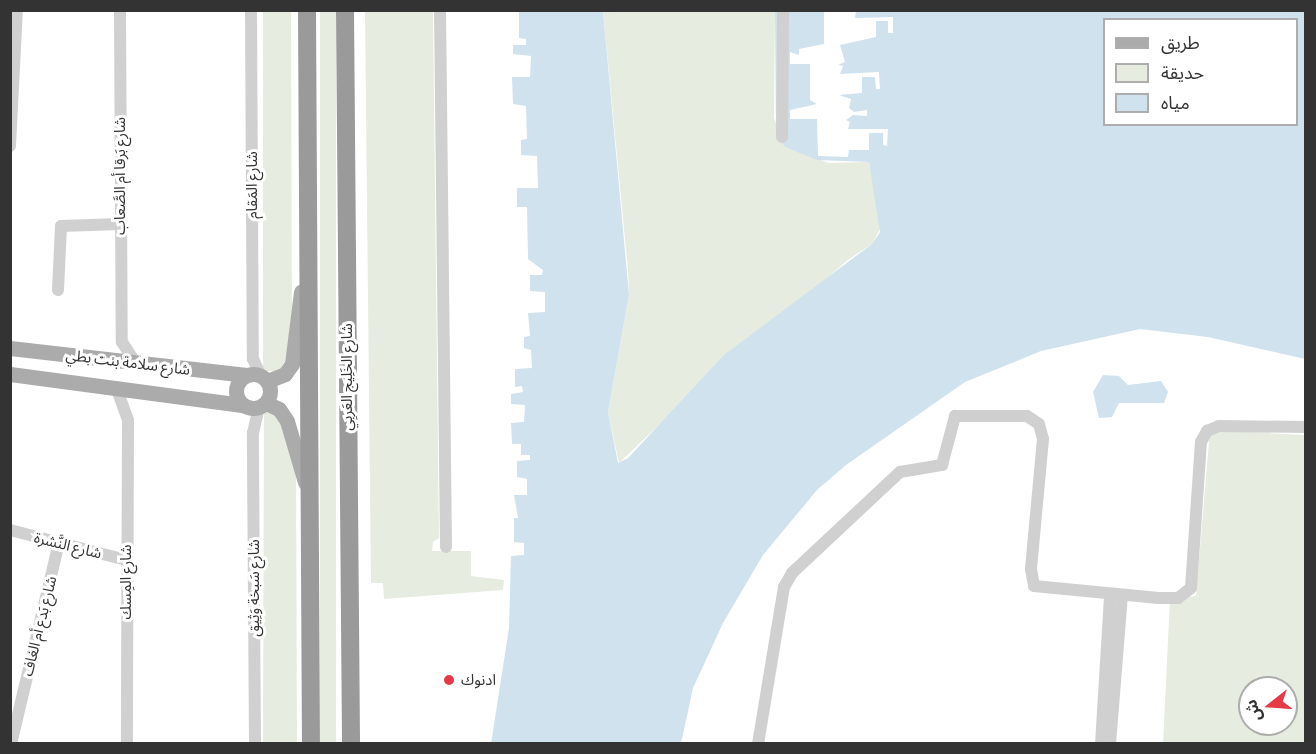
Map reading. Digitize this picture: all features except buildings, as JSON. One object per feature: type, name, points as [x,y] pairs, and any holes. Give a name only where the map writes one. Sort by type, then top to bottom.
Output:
[{"type":"highway","points":[[307,10],[311,744]]},
{"type":"highway","name":"شارع الخَلِيج العَربِي","points":[[345,10],[351,744]]},
{"type":"main road","points":[[309,263],[302,281],[292,364],[285,374],[255,376],[235,389],[253,406],[279,409],[287,421],[309,493]]},
{"type":"main road","name":"شارع سلامة بنت بطي","points":[[10,348],[255,376]]},
{"type":"main road","points":[[198,398],[212,389],[204,370]]},
{"type":"main road","name":"شارع سلامة بنت بطي","points":[[10,374],[253,406]]},
{"type":"main road","points":[[253,406],[255,376]]},
{"type":"street","points":[[10,146],[17,10]]},
{"type":"street","name":"شارع بَرقا أم الصَّعاب","points":[[120,10],[122,342]]},
{"type":"street","name":"شارع المَقام","points":[[251,10],[253,359],[255,376]]},
{"type":"street","points":[[440,10],[446,547]]},
{"type":"street","points":[[782,137],[783,10]]},
{"type":"street","points":[[58,290],[60,226],[120,224]]},
{"type":"street","points":[[108,359],[122,342],[135,362]]},
{"type":"street","name":"شارع المِسك","points":[[116,387],[128,420],[127,744]]},
{"type":"street","points":[[128,420],[133,405],[147,391]]},
{"type":"street","name":"شارع سَبخة وَثِيق","points":[[253,406],[255,744]]},
{"type":"street","points":[[758,744],[784,587],[792,573],[900,472],[942,465],[955,416],[1027,416],[1039,424],[1043,439],[1031,581],[1040,589],[1178,598],[1190,591],[1201,442],[1207,431],[1219,426],[1305,427]]},
{"type":"street","name":"شارع النَّشرة","points":[[10,530],[126,560]]},
{"type":"street","name":"شارع بَدع أم الغاف","points":[[11,744],[59,543]]},
{"type":"street","points":[[1101,744],[1116,595]]},
{"type":"street","points":[[1110,744],[1116,595]]},
{"type":"green space","points":[[263,11],[291,11],[292,349],[279,371],[263,371]]},
{"type":"green space","points":[[320,11],[336,11],[336,743],[320,743]]},
{"type":"green space","points":[[365,11],[433,11],[439,538],[433,542],[432,551],[471,551],[471,576],[504,580],[503,590],[384,599],[383,583],[371,583]]},
{"type":"green space","points":[[603,11],[775,11],[774,118],[785,147],[829,163],[869,162],[881,227],[872,244],[849,259],[684,401],[619,463],[608,412],[629,295]]},
{"type":"green space","points":[[264,410],[277,411],[296,474],[297,743],[263,744]]},
{"type":"green space","points":[[1210,430],[1305,435],[1305,743],[1163,744],[1170,599],[1196,596]]},
{"type":"water","points":[[519,11],[603,11],[629,295],[608,412],[618,463],[628,458],[724,355],[872,244],[880,232],[869,162],[817,160],[785,147],[776,134],[775,11],[1305,11],[1305,359],[1208,337],[1140,329],[1041,351],[965,382],[846,465],[817,490],[763,555],[723,623],[693,688],[681,743],[491,744],[509,628],[511,556],[524,555],[524,543],[514,542],[514,518],[518,518],[514,495],[527,495],[527,479],[517,477],[517,461],[530,460],[530,455],[521,455],[521,444],[512,444],[511,423],[524,422],[525,405],[511,404],[511,394],[523,392],[522,386],[515,387],[515,369],[532,368],[531,350],[524,348],[524,337],[530,336],[528,313],[545,312],[545,292],[530,291],[530,275],[542,275],[543,270],[528,259],[527,207],[517,207],[517,188],[538,188],[537,156],[521,155],[521,140],[527,139],[526,106],[513,104],[512,77],[530,77],[531,56],[513,54],[513,45],[526,45],[526,39],[519,38]]},
{"type":"water","points":[[1103,375],[1119,376],[1128,385],[1161,381],[1168,392],[1164,403],[1119,403],[1112,417],[1099,418],[1093,392]]},
{"type":"pier","points":[[824,11],[856,11],[855,18],[893,17],[893,33],[888,33],[888,21],[876,21],[876,37],[840,45],[845,62],[838,65],[843,66],[840,74],[879,72],[880,89],[876,89],[875,77],[862,77],[862,93],[839,95],[851,99],[849,108],[854,112],[867,110],[867,116],[853,115],[846,120],[850,122],[848,129],[888,129],[887,146],[883,145],[883,133],[869,133],[869,150],[849,150],[848,157],[818,156],[817,119],[790,119],[790,110],[817,104],[810,100],[810,64],[790,64],[790,52],[799,55],[799,49],[824,44]]},
{"type":"place","name":"ادنوك","points":[[449,680]]}]
